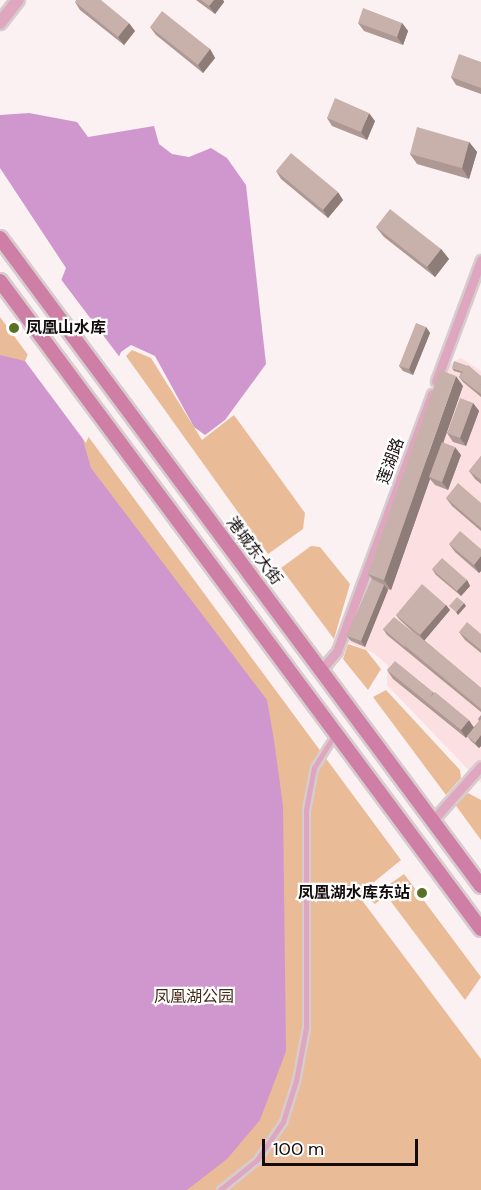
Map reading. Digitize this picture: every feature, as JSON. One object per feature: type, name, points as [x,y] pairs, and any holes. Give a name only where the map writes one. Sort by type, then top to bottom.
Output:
[{"type":"main road","name":"港城东大街","points":[[0,238],[481,886]]},
{"type":"main road","points":[[0,281],[103,425],[481,929]]},
{"type":"street","points":[[0,23],[18,0]]},
{"type":"street","name":"莲湖路","points":[[322,669],[337,651],[481,260]]},
{"type":"street","points":[[433,820],[481,766]]},
{"type":"lane","points":[[220,1190],[257,1160],[283,1122],[296,1082],[306,1028],[306,810],[314,768],[335,734]]},
{"type":"shaded area","name":"凤凰山水库","points":[[29,113],[77,122],[88,137],[154,126],[159,144],[172,154],[189,157],[211,148],[227,158],[246,185],[266,364],[225,420],[205,435],[194,427],[155,356],[131,345],[121,352],[83,440],[91,468],[267,700],[274,740],[283,806],[286,1051],[260,1120],[227,1159],[187,1190],[0,1190],[0,355],[29,362],[66,268],[0,168],[0,115]]},
{"type":"shaded area","points":[[461,358],[481,371],[481,783],[387,685],[388,666],[374,653],[346,641],[450,364]]},
{"type":"green space","name":"凤凰山水库","points":[[0,317],[401,860],[358,895],[481,1059],[481,1190],[0,1190]]},
{"type":"green space","points":[[132,350],[151,358],[202,440],[234,415],[305,513],[303,529],[268,554],[126,356]]},
{"type":"green space","points":[[311,546],[320,547],[350,584],[334,639],[281,568]]},
{"type":"green space","points":[[348,644],[366,650],[381,669],[368,690],[343,659]]},
{"type":"green space","points":[[386,690],[460,770],[461,778],[446,795],[373,697]]},
{"type":"green space","points":[[468,793],[481,800],[481,840],[454,803]]},
{"type":"green space","points":[[404,874],[481,977],[465,1000],[386,895],[375,904],[369,899]]},
{"type":"pier","points":[[60,278],[121,359],[86,443],[25,361]]},
{"type":"building","points":[[76,0],[101,0],[129,23],[118,37],[75,2]]},
{"type":"building","points":[[201,0],[214,0],[209,6]]},
{"type":"building","points":[[363,8],[402,23],[397,37],[358,23]]},
{"type":"building","points":[[162,11],[210,49],[198,65],[150,27]]},
{"type":"building","points":[[459,54],[481,62],[481,88],[451,77]]},
{"type":"building","points":[[335,98],[369,113],[361,132],[327,118]]},
{"type":"building","points":[[417,127],[469,142],[462,168],[410,154]]},
{"type":"building","points":[[291,153],[338,192],[323,210],[276,171]]},
{"type":"building","points":[[390,209],[441,249],[427,267],[376,227]]},
{"type":"building","points":[[416,323],[426,327],[409,369],[399,366]]},
{"type":"building","points":[[454,361],[468,366],[463,372],[452,368]]},
{"type":"building","points":[[468,365],[481,376],[481,384],[476,390],[478,392],[459,377]]},
{"type":"building","points":[[440,370],[456,376],[384,580],[368,574]]},
{"type":"building","points":[[481,384],[481,394],[476,390]]},
{"type":"building","points":[[460,398],[473,403],[460,438],[447,433]]},
{"type":"building","points":[[442,442],[455,447],[442,482],[429,477]]},
{"type":"building","points":[[481,456],[481,480],[469,471]]},
{"type":"building","points":[[458,483],[481,503],[481,528],[446,498]]},
{"type":"building","points":[[460,531],[481,549],[481,556],[474,565],[449,544]]},
{"type":"building","points":[[442,558],[467,580],[457,591],[432,569]]},
{"type":"building","points":[[372,579],[384,585],[361,641],[347,636]]},
{"type":"building","points":[[422,584],[446,605],[420,635],[396,615]]},
{"type":"building","points":[[457,597],[464,603],[456,612],[449,606]]},
{"type":"building","points":[[394,617],[414,633],[404,645],[406,648],[383,629]]},
{"type":"building","points":[[467,622],[481,634],[481,650],[459,632]]},
{"type":"building","points":[[414,632],[481,688],[481,709],[404,645]]},
{"type":"building","points":[[395,661],[433,692],[430,698],[435,692],[469,720],[461,730],[387,670]]},
{"type":"building","points":[[481,719],[481,735],[475,743],[467,736]]},
{"type":"place","name":"凤凰山水库","points":[[14,328]]},
{"type":"place","name":"凤凰湖水库东站","points":[[422,893]]},
{"type":"park label","name":"凤凰湖公园","points":[[194,997]]}]
